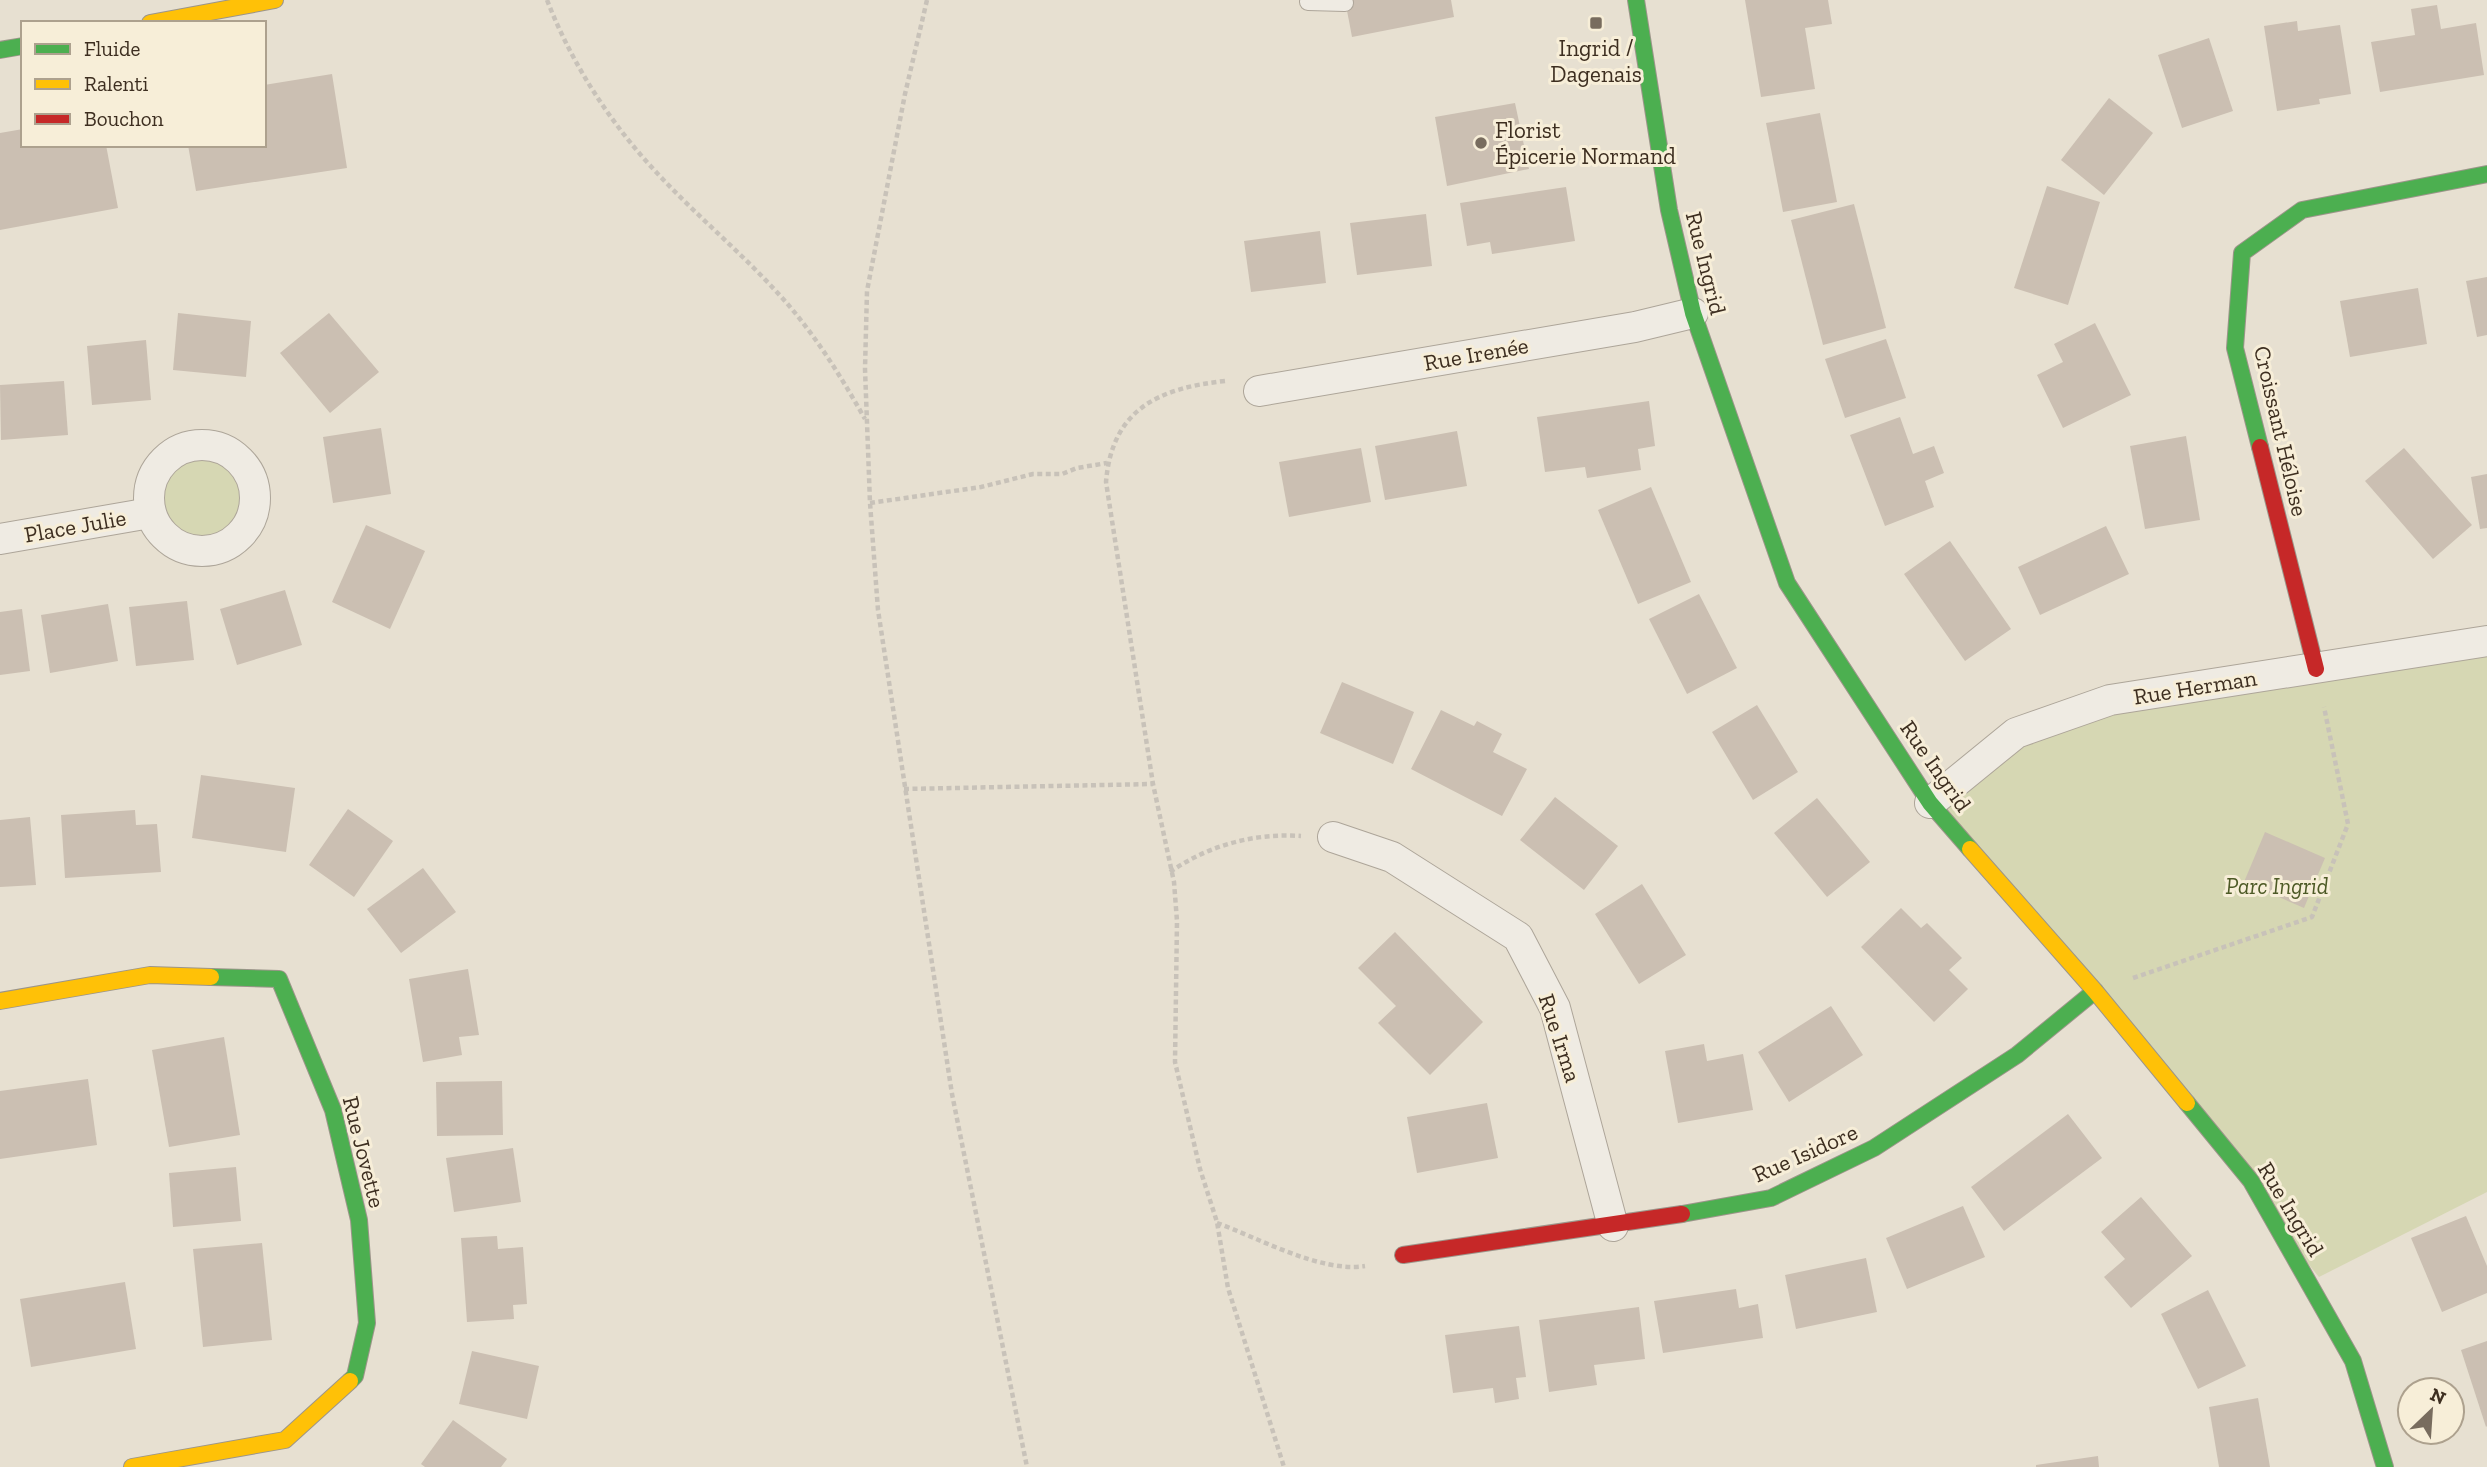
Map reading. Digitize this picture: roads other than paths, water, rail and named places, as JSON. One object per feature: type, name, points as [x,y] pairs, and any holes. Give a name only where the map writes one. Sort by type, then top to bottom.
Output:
[{"type":"street","points":[[161,21],[275,0]]},
{"type":"street","name":"Rue Ingrid","points":[[1636,0],[1669,210],[1693,313],[1787,583],[1930,803],[2095,991],[2251,1181],[2353,1361],[2385,1467]]},
{"type":"street","points":[[0,50],[21,46]]},
{"type":"street","name":"Croissant Héloise","points":[[2316,669],[2235,348],[2242,253],[2302,210],[2487,174]]},
{"type":"street","name":"Rue Irenée","points":[[1259,391],[1635,327],[1693,313]]},
{"type":"street","name":"Place Julie","points":[[0,539],[150,513]]},
{"type":"street","name":"Rue Herman","points":[[1930,803],[2016,733],[2110,700],[2487,640]]},
{"type":"street","name":"Rue Irma","points":[[1333,837],[1392,857],[1518,937],[1555,1008],[1613,1226]]},
{"type":"street","name":"Rue Jovette","points":[[0,1001],[150,975],[279,979],[333,1110],[359,1220],[368,1324],[355,1376],[285,1440],[132,1467]]},
{"type":"street","name":"Rue Isidore","points":[[1403,1255],[1613,1226],[1771,1198],[1874,1149],[2017,1055],[2095,991]]},
{"type":"lane","points":[[1308,2],[1345,3]]},
{"type":"place","name":"Ingrid / Dagenais","points":[[1596,23]]},
{"type":"place","name":"Florist Épicerie Normand","points":[[1481,143]]},
{"type":"park label","name":"Parc Ingrid","points":[[2277,886]]}]
